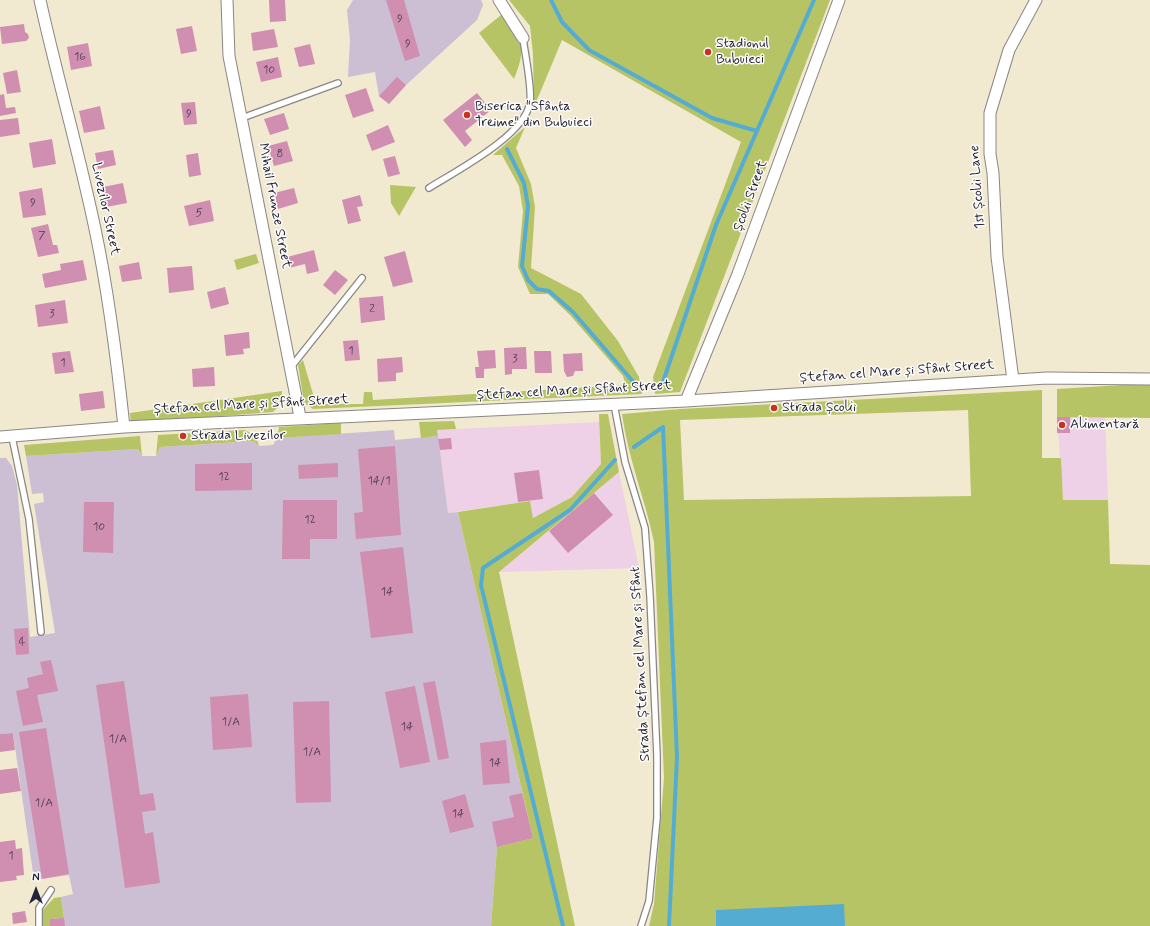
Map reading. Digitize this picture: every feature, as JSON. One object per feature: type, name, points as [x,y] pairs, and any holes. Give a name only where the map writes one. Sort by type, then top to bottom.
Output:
[{"type":"street","name":"Livezilor Street","points":[[40,0],[56,72],[96,230],[109,301],[124,427]]},
{"type":"street","name":"Mihail Frunze Street","points":[[227,0],[229,56],[300,417]]},
{"type":"street","points":[[499,0],[523,38]]},
{"type":"street","name":"Școlii Street","points":[[686,401],[738,274],[839,0]]},
{"type":"street","name":"1st Școlii Lane","points":[[1013,380],[997,257],[993,173],[990,154],[990,113],[1009,50],[1036,0]]},
{"type":"street","name":"Ștefan cel Mare și Sfânt Street","points":[[0,437],[124,427],[300,417],[686,401],[1013,380],[1113,378],[1150,379]]},
{"type":"lane","points":[[429,188],[494,147],[527,114],[530,101],[523,38]]},
{"type":"lane","points":[[242,118],[338,83]]},
{"type":"lane","points":[[291,367],[362,278]]},
{"type":"lane","name":"Strada Ștefan cel Mare și Sfânt","points":[[614,404],[625,462],[645,528],[650,596],[657,756],[657,818],[649,902],[641,926]]},
{"type":"lane","points":[[12,437],[29,519],[41,632]]},
{"type":"lane","points":[[39,926],[39,908],[51,890]]},
{"type":"shaded area","points":[[353,0],[481,0],[483,5],[477,20],[406,85],[389,104],[379,96],[375,72],[348,77],[350,40],[347,10]]},
{"type":"shaded area","points":[[1057,417],[1105,417],[1108,500],[1063,501]]},
{"type":"shaded area","points":[[600,422],[601,464],[572,497],[533,518],[530,501],[448,513],[437,430]]},
{"type":"shaded area","points":[[394,430],[395,440],[438,436],[448,513],[458,512],[533,838],[497,847],[491,926],[50,926],[50,919],[64,918],[61,897],[73,894],[69,875],[34,880],[13,733],[0,734],[0,458],[6,458],[12,466],[17,485],[30,637],[55,633],[34,504],[44,502],[43,493],[32,494],[26,456],[138,449],[142,456],[156,456],[160,447],[253,441],[259,446],[273,445],[277,438]]},
{"type":"shaded area","points":[[619,472],[639,568],[499,572],[549,531]]},
{"type":"green space","points":[[509,0],[830,0],[680,392],[655,394],[653,377],[741,142],[562,40],[534,107],[533,54],[530,26]]},
{"type":"green space","points":[[501,15],[518,38],[520,44],[521,58],[514,79],[479,33]]},
{"type":"green space","points":[[525,127],[516,148],[531,184],[535,207],[531,268],[581,294],[618,341],[639,377],[642,394],[313,409],[304,403],[298,365],[303,360],[316,404],[363,404],[364,392],[372,392],[373,400],[626,385],[623,376],[570,315],[548,294],[530,294],[518,267],[523,211],[519,186],[502,155],[493,155]]},
{"type":"green space","points":[[390,185],[416,187],[399,216],[391,203]]},
{"type":"green space","points":[[256,254],[259,263],[237,270],[234,260]]},
{"type":"green space","points":[[1122,385],[1150,385],[1150,418],[1057,417],[1057,389]]},
{"type":"green space","points":[[1042,390],[1042,458],[1061,458],[1063,500],[1108,500],[1110,564],[1150,565],[1150,926],[649,926],[654,904],[664,778],[654,542],[628,447],[622,414],[680,409]],"holes":[[[968,410],[971,496],[684,500],[680,420]]]},
{"type":"green space","points":[[282,391],[282,403],[273,412],[131,423],[130,413]]},
{"type":"green space","points":[[599,414],[608,414],[619,472],[499,572],[575,926],[491,926],[497,847],[533,838],[458,512],[530,501],[533,518],[572,497],[601,464]]},
{"type":"green space","points":[[454,421],[456,429],[437,430],[438,436],[421,438],[419,422]]},
{"type":"green space","points":[[341,423],[341,434],[277,438],[279,427]]},
{"type":"green space","points":[[245,430],[254,436],[259,446],[253,441],[160,447],[156,456],[158,435]]},
{"type":"green space","points":[[140,436],[142,456],[138,449],[26,456],[24,445]]},
{"type":"green space","points":[[61,897],[64,918],[50,919],[50,926],[43,926],[42,911],[54,898]]},
{"type":"water","points":[[844,904],[845,926],[716,926],[716,910]]},
{"type":"building","points":[[269,0],[285,0],[286,21],[270,22]]},
{"type":"building","points":[[386,0],[404,0],[420,56],[405,61]]},
{"type":"building","points":[[24,24],[25,32],[28,34],[29,38],[26,41],[2,44],[0,27]]},
{"type":"building","points":[[192,26],[197,51],[181,54],[176,29]]},
{"type":"building","points":[[274,29],[278,47],[253,51],[251,33]]},
{"type":"building","points":[[88,43],[92,66],[71,70],[67,47]]},
{"type":"building","points":[[310,44],[315,64],[299,67],[294,48]]},
{"type":"building","points":[[278,57],[282,77],[261,82],[256,62]]},
{"type":"building","points":[[17,70],[21,92],[7,94],[3,73]]},
{"type":"building","points":[[397,77],[406,85],[389,104],[379,96]]},
{"type":"building","points":[[366,88],[374,111],[353,118],[345,95]]},
{"type":"building","name":"Biserica \"Sfânta Treime\" din Bubuieci","points":[[477,93],[491,110],[465,131],[472,140],[465,147],[443,120]]},
{"type":"building","points":[[4,94],[6,108],[15,107],[16,113],[0,116],[0,95]]},
{"type":"building","points":[[195,102],[197,124],[184,125],[181,103]]},
{"type":"building","points":[[100,106],[105,129],[84,133],[79,111]]},
{"type":"building","points":[[284,113],[289,129],[270,135],[264,119]]},
{"type":"building","points":[[18,118],[20,134],[0,137],[0,120]]},
{"type":"building","points":[[388,125],[395,142],[372,151],[366,135]]},
{"type":"building","points":[[52,139],[56,164],[33,168],[29,143]]},
{"type":"building","points":[[287,141],[293,161],[274,166],[268,146]]},
{"type":"building","points":[[113,150],[116,165],[98,169],[95,153]]},
{"type":"building","points":[[198,153],[201,175],[189,177],[186,155]]},
{"type":"building","points":[[395,156],[400,174],[388,177],[383,159]]},
{"type":"building","points":[[123,183],[127,203],[106,207],[103,187]]},
{"type":"building","points":[[42,188],[46,215],[23,218],[19,192]]},
{"type":"building","points":[[294,188],[298,203],[278,209],[274,193]]},
{"type":"building","points":[[360,195],[363,206],[357,207],[361,221],[348,224],[342,200]]},
{"type":"building","points":[[210,200],[214,221],[189,226],[184,206]]},
{"type":"building","points":[[48,224],[53,245],[57,245],[59,253],[38,257],[31,228]]},
{"type":"building","points":[[314,250],[319,271],[307,274],[305,264],[289,268],[287,257]]},
{"type":"building","points":[[405,251],[413,282],[393,287],[384,257]]},
{"type":"building","points":[[83,260],[87,280],[45,288],[42,274],[61,270],[60,264]]},
{"type":"building","points":[[139,262],[142,279],[122,282],[119,266]]},
{"type":"building","points":[[192,266],[194,290],[169,293],[167,268]]},
{"type":"building","points":[[335,270],[348,280],[335,295],[323,285]]},
{"type":"building","points":[[225,287],[229,304],[211,309],[207,292]]},
{"type":"building","points":[[383,296],[385,320],[361,323],[359,298]]},
{"type":"building","points":[[65,300],[68,323],[38,327],[35,305]]},
{"type":"building","points":[[249,332],[250,348],[243,349],[244,354],[226,356],[224,335]]},
{"type":"building","points":[[358,340],[360,360],[345,361],[343,341]]},
{"type":"building","points":[[526,347],[527,369],[512,369],[512,374],[505,375],[504,348]]},
{"type":"building","points":[[495,350],[496,368],[484,369],[484,378],[476,378],[475,367],[479,367],[477,351]]},
{"type":"building","points":[[70,351],[74,372],[55,374],[52,353]]},
{"type":"building","points":[[534,351],[551,351],[552,373],[535,373]]},
{"type":"building","points":[[582,353],[583,371],[575,371],[573,376],[567,377],[564,371],[563,354]]},
{"type":"building","points":[[402,357],[403,372],[396,373],[396,381],[378,382],[377,359]]},
{"type":"building","points":[[214,367],[215,386],[193,387],[192,369]]},
{"type":"building","points":[[103,391],[105,408],[81,411],[79,394]]},
{"type":"building","points":[[1057,417],[1070,417],[1070,433],[1057,433]]},
{"type":"building","points":[[451,438],[452,449],[440,450],[438,439]]},
{"type":"building","points":[[395,446],[401,535],[356,539],[354,513],[363,512],[358,449]]},
{"type":"building","points":[[252,463],[252,490],[195,491],[195,464]]},
{"type":"building","points":[[338,463],[338,477],[299,479],[298,465]]},
{"type":"building","points":[[539,470],[543,499],[518,502],[514,473]]},
{"type":"building","points":[[594,493],[613,515],[568,553],[549,531]]},
{"type":"building","points":[[283,500],[337,500],[337,539],[310,539],[310,559],[282,559]]},
{"type":"building","points":[[84,502],[114,502],[113,553],[83,552]]},
{"type":"building","points":[[403,547],[413,633],[371,638],[360,552]]},
{"type":"building","points":[[28,628],[29,654],[16,655],[14,629]]},
{"type":"building","points":[[51,660],[58,691],[37,695],[43,722],[23,726],[16,691],[29,688],[27,678],[43,674],[40,662]]},
{"type":"building","points":[[124,681],[140,795],[153,793],[156,810],[142,812],[145,834],[153,832],[160,883],[125,888],[96,685]]},
{"type":"building","points":[[435,681],[449,758],[438,760],[423,683]]},
{"type":"building","points":[[415,686],[430,762],[400,768],[385,692]]},
{"type":"building","points":[[248,694],[252,747],[213,750],[210,697]]},
{"type":"building","points":[[329,701],[331,802],[296,803],[293,702]]},
{"type":"building","points":[[46,728],[69,874],[42,879],[19,732]]},
{"type":"building","points":[[13,733],[15,750],[0,752],[0,734]]},
{"type":"building","points":[[506,740],[510,783],[483,785],[480,743]]},
{"type":"building","points":[[17,768],[21,791],[0,794],[0,770]]},
{"type":"building","points":[[522,793],[533,838],[497,847],[492,822],[514,817],[509,796]]},
{"type":"building","points":[[465,794],[474,827],[450,833],[442,801]]},
{"type":"building","points":[[15,840],[16,849],[22,848],[24,875],[16,876],[17,880],[0,882],[0,842]]},
{"type":"building","points":[[25,911],[27,922],[13,924],[12,913]]},
{"type":"building","points":[[64,918],[65,926],[50,926],[50,919]]},
{"type":"waterway","points":[[551,0],[562,22],[589,50],[712,118],[757,131]]},
{"type":"waterway","points":[[662,385],[716,225],[814,0]]},
{"type":"waterway","points":[[507,149],[524,183],[528,206],[522,266],[528,280],[537,289],[549,291],[573,312],[636,385]]},
{"type":"waterway","points":[[663,427],[677,757],[669,926]]},
{"type":"waterway","points":[[634,447],[663,427]]},
{"type":"waterway","points":[[563,926],[481,585],[483,568],[570,510],[615,460]]},
{"type":"place","name":"Stadionul Bubuieci","points":[[708,52]]},
{"type":"place","name":"Biserica \"Sfânta Treime\" din Bubuieci","points":[[467,115]]},
{"type":"place","name":"Strada Școlii","points":[[774,408]]},
{"type":"place","name":"Alimentară","points":[[1062,425]]},
{"type":"place","name":"Strada Livezilor","points":[[183,436]]}]
